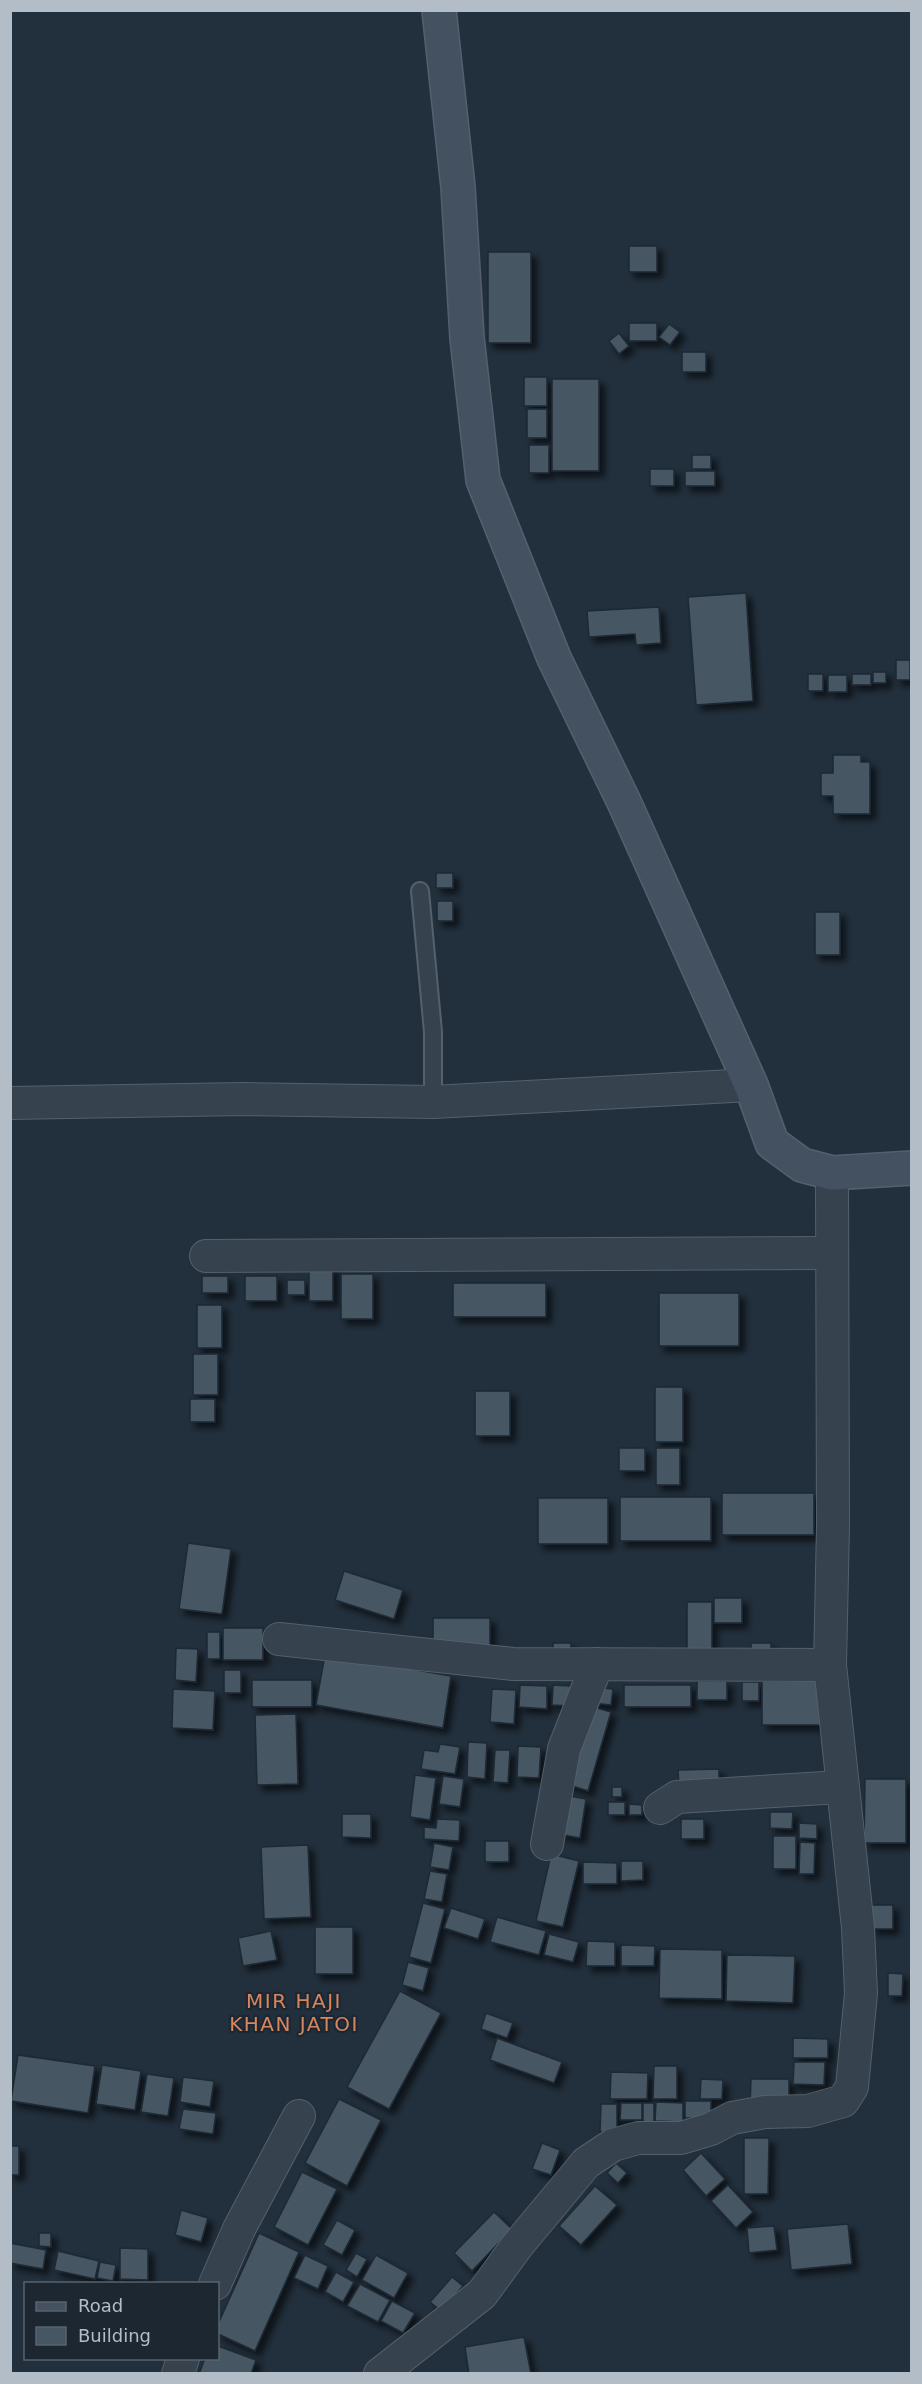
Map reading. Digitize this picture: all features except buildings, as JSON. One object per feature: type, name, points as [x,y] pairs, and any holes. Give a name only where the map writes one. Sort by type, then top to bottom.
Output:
[{"type":"street","points":[[440,10],[458,187],[466,338],[483,480],[554,658],[624,802],[752,1085],[772,1143],[802,1165],[832,1173],[912,1168]]},
{"type":"street","points":[[10,1103],[243,1099],[433,1102],[752,1085]]},
{"type":"street","points":[[380,2373],[482,2294],[517,2246],[586,2163],[613,2145],[638,2138],[681,2138],[711,2129],[732,2118],[765,2112],[807,2111],[843,2101],[852,2087],[861,1993],[858,1928],[841,1787],[830,1665],[833,1526],[832,1173]]},
{"type":"street","points":[[206,1256],[831,1253]]},
{"type":"street","points":[[279,1639],[513,1664],[830,1665]]},
{"type":"street","points":[[546,1844],[564,1749],[597,1664]]},
{"type":"street","points":[[660,1808],[677,1797],[841,1787]]},
{"type":"street","points":[[215,2282],[239,2229],[299,2116]]},
{"type":"lane","points":[[420,891],[433,1032],[433,1102]]},
{"type":"district","name":"MIR HAJI KHAN JATOI","points":[[294,2012]]}]
